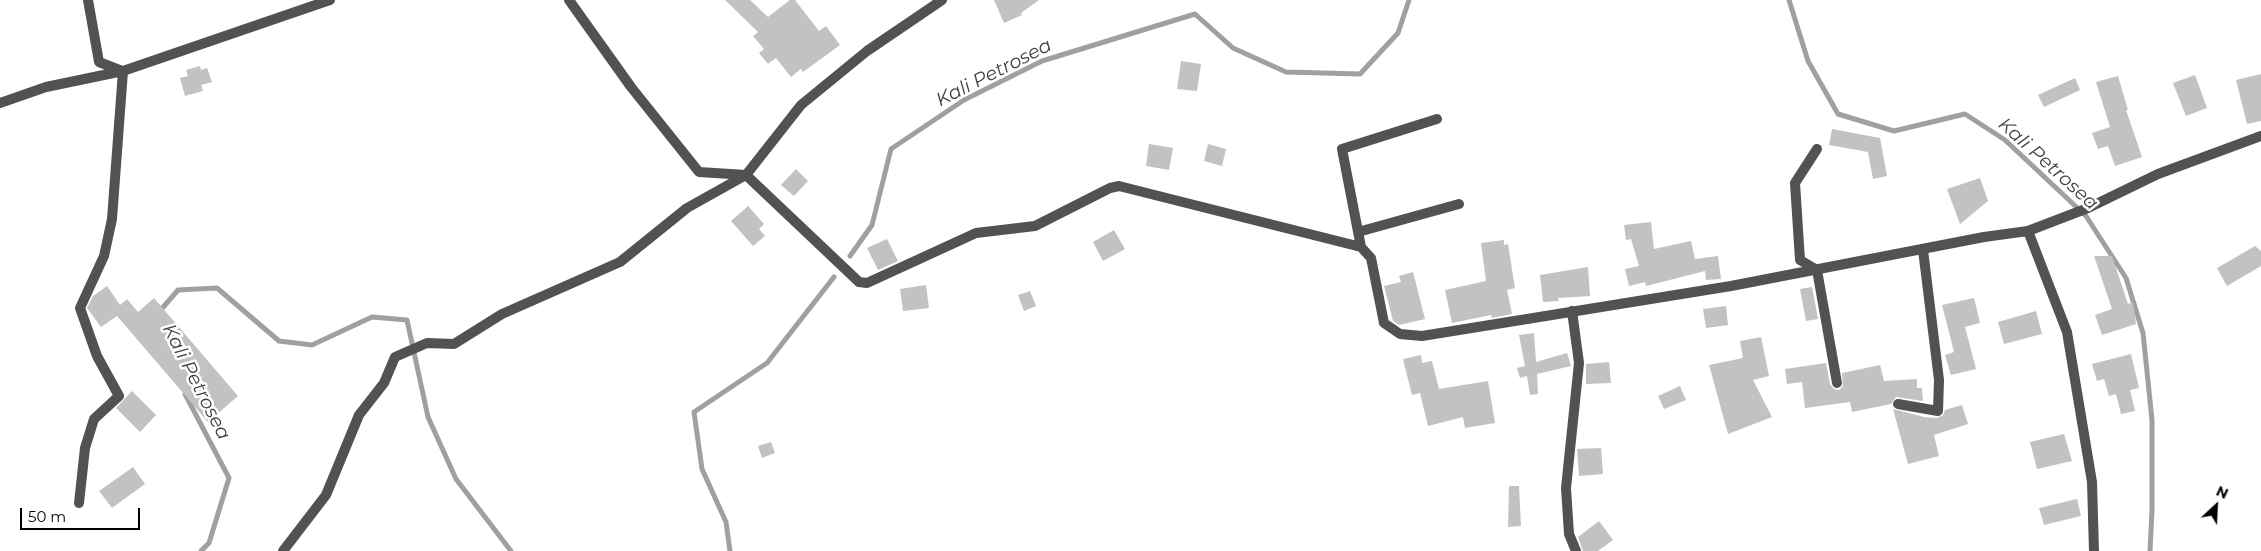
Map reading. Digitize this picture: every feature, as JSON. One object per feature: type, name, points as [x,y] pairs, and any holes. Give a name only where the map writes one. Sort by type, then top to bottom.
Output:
[{"type":"street","points":[[88,0],[99,62],[123,71]]},
{"type":"street","points":[[0,103],[46,87],[123,71],[330,0]]},
{"type":"street","points":[[568,0],[631,87],[699,172],[746,175],[808,235],[822,246],[855,280],[863,284],[976,233],[1035,226],[1110,188],[1119,186],[1361,247]]},
{"type":"street","points":[[282,551],[326,495],[358,416],[384,383],[395,357],[427,343],[454,344],[502,314],[620,262],[688,208],[746,175],[801,105],[867,51],[942,0]]},
{"type":"street","points":[[79,503],[86,448],[94,419],[119,396],[98,356],[80,308],[104,256],[112,220],[123,71]]},
{"type":"street","points":[[1437,120],[1342,149],[1361,247],[1371,258],[1384,323],[1400,334],[1422,336],[1572,312],[1817,270],[1984,237],[2028,232],[2088,208],[2158,174],[2261,136]]},
{"type":"street","points":[[1817,149],[1795,183],[1800,260],[1817,270],[1837,382]]},
{"type":"street","points":[[1358,232],[1459,204]]},
{"type":"street","points":[[2028,232],[2067,332],[2092,482],[2094,551]]},
{"type":"street","points":[[1898,404],[1938,411],[1939,380],[1923,250]]},
{"type":"street","points":[[1572,312],[1579,362],[1566,488],[1569,534],[1576,551]]},
{"type":"building","points":[[725,0],[750,0],[768,17],[790,0],[795,0],[819,31],[826,26],[840,45],[803,72],[801,69],[791,77],[776,58],[768,64],[759,53],[764,49],[753,36],[758,32]]},
{"type":"building","points":[[994,0],[1039,0],[1021,13],[1022,15],[1004,23]]},
{"type":"building","points":[[1181,61],[1201,64],[1197,91],[1177,89]]},
{"type":"building","points":[[200,66],[201,70],[207,68],[212,82],[201,85],[203,91],[185,96],[180,78],[188,76],[186,70]]},
{"type":"building","points":[[2261,74],[2261,121],[2247,124],[2236,80]]},
{"type":"building","points":[[2195,75],[2207,108],[2186,116],[2173,83]]},
{"type":"building","points":[[2118,76],[2128,110],[2126,110],[2142,157],[2115,166],[2108,146],[2098,149],[2092,133],[2110,127],[2096,82]]},
{"type":"building","points":[[2075,78],[2080,90],[2044,107],[2038,95]]},
{"type":"building","points":[[1832,129],[1880,138],[1887,176],[1873,179],[1868,152],[1829,145]]},
{"type":"building","points":[[1149,144],[1173,148],[1169,170],[1146,166]]},
{"type":"building","points":[[1208,144],[1226,149],[1222,166],[1204,161]]},
{"type":"building","points":[[796,169],[808,181],[794,196],[781,185]]},
{"type":"building","points":[[1980,178],[1988,201],[1960,224],[1947,189]]},
{"type":"building","points":[[748,206],[764,224],[759,229],[765,236],[753,246],[731,221]]},
{"type":"building","points":[[1651,222],[1654,249],[1691,241],[1695,259],[1718,256],[1721,279],[1706,280],[1705,271],[1646,286],[1645,282],[1629,286],[1625,269],[1639,266],[1631,239],[1626,240],[1624,225]]},
{"type":"building","points":[[1114,230],[1125,249],[1103,261],[1093,242]]},
{"type":"building","points":[[887,239],[898,261],[878,270],[867,248]]},
{"type":"building","points":[[1504,240],[1504,245],[1508,244],[1515,288],[1507,290],[1512,314],[1492,318],[1491,315],[1452,323],[1445,290],[1486,281],[1481,243]]},
{"type":"building","points":[[2255,246],[2261,251],[2261,266],[2227,286],[2217,268]]},
{"type":"building","points":[[2094,256],[2112,256],[2128,304],[2133,302],[2136,324],[2102,335],[2095,315],[2112,309]]},
{"type":"building","points":[[1588,267],[1590,296],[1558,298],[1559,301],[1543,302],[1540,275]]},
{"type":"building","points":[[1413,272],[1425,319],[1399,325],[1393,321],[1384,286],[1401,282],[1399,276]]},
{"type":"building","points":[[926,285],[929,308],[903,311],[900,289]]},
{"type":"building","points":[[107,286],[120,305],[127,299],[138,312],[154,298],[238,396],[208,422],[117,316],[101,327],[87,308],[93,296]]},
{"type":"building","points":[[1812,287],[1818,319],[1806,321],[1800,289]]},
{"type":"building","points":[[1030,291],[1036,306],[1024,311],[1018,295]]},
{"type":"building","points":[[1974,298],[1980,323],[1965,327],[1976,369],[1951,375],[1945,355],[1954,352],[1942,305]]},
{"type":"building","points":[[1726,306],[1728,325],[1706,328],[1703,309]]},
{"type":"building","points":[[2036,311],[2042,334],[2004,344],[1998,322]]},
{"type":"building","points":[[1534,333],[1536,362],[1567,353],[1571,366],[1537,374],[1538,394],[1530,395],[1527,376],[1520,378],[1517,368],[1525,366],[1519,335]]},
{"type":"building","points":[[1761,337],[1769,376],[1753,380],[1772,417],[1728,434],[1709,365],[1743,358],[1740,341]]},
{"type":"building","points":[[2131,354],[2139,388],[2130,390],[2135,411],[2121,414],[2116,394],[2109,396],[2104,379],[2097,381],[2092,364]]},
{"type":"building","points":[[1421,355],[1422,363],[1432,361],[1439,389],[1488,381],[1495,423],[1465,428],[1463,417],[1428,426],[1420,393],[1412,395],[1403,359]]},
{"type":"building","points":[[1609,362],[1611,383],[1586,384],[1586,364]]},
{"type":"building","points":[[1826,363],[1830,384],[1834,389],[1839,390],[1843,386],[1842,373],[1880,365],[1884,381],[1917,379],[1917,388],[1922,388],[1923,401],[1896,397],[1891,404],[1852,412],[1850,402],[1805,408],[1802,382],[1787,384],[1785,369]]},
{"type":"building","points":[[1680,386],[1686,400],[1664,409],[1658,396]]},
{"type":"building","points":[[132,391],[156,415],[140,432],[116,408]]},
{"type":"building","points":[[1962,405],[1968,424],[1934,435],[1939,456],[1908,464],[1893,409],[1924,417],[1937,418],[1943,415],[1945,410]]},
{"type":"building","points":[[2064,434],[2072,461],[2037,469],[2030,442]]},
{"type":"building","points":[[771,442],[775,453],[762,458],[758,446]]},
{"type":"building","points":[[1601,448],[1603,474],[1579,476],[1577,449]]},
{"type":"building","points":[[133,467],[145,484],[112,508],[99,491]]},
{"type":"building","points":[[1509,486],[1519,486],[1521,526],[1508,527]]},
{"type":"building","points":[[2077,499],[2081,516],[2044,525],[2039,508]]},
{"type":"building","points":[[1599,521],[1613,540],[1598,551],[1583,551],[1578,537]]},
{"type":"waterway","name":"Kali Petrosea","points":[[850,256],[872,225],[891,149],[964,100],[1042,61],[1195,14],[1233,48],[1286,72],[1360,74],[1398,33],[1409,0]]},
{"type":"waterway","name":"Kali Petrosea","points":[[1789,0],[1808,61],[1838,114],[1894,131],[1965,114],[2005,140],[2086,216],[2126,278],[2143,333],[2152,420],[2150,551]]},
{"type":"waterway","name":"Kali Petrosea","points":[[730,551],[726,522],[702,469],[694,412],[767,363],[834,277]]},
{"type":"waterway","name":"Kali Petrosea","points":[[159,312],[178,290],[217,288],[279,341],[312,345],[372,317],[407,320],[428,417],[456,479],[511,551]]},
{"type":"waterway","name":"Kali Petrosea","points":[[185,394],[229,478],[209,543],[201,551]]}]
